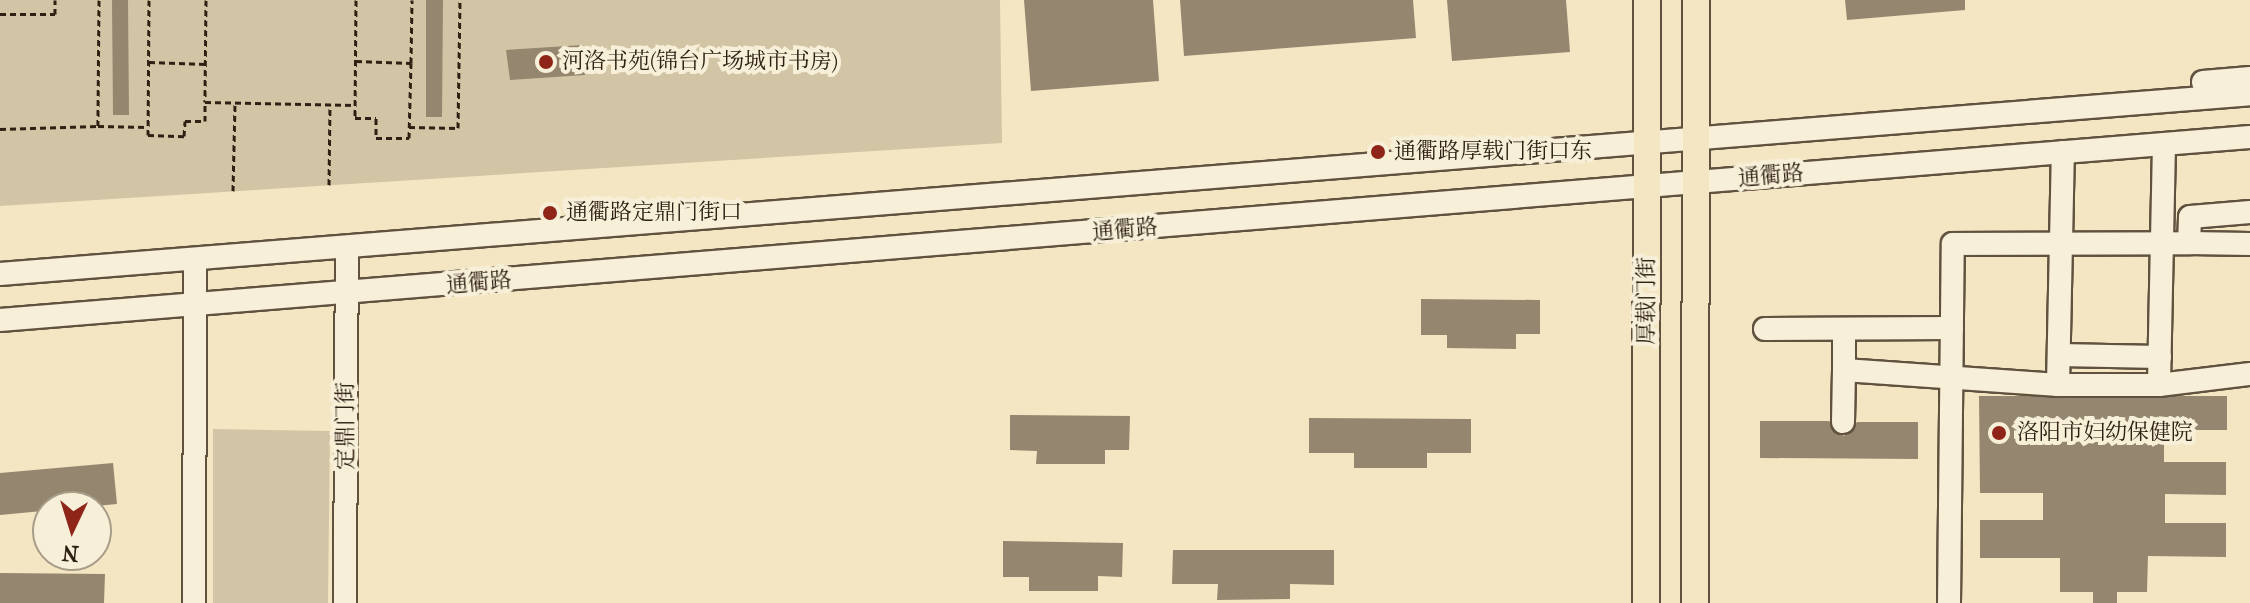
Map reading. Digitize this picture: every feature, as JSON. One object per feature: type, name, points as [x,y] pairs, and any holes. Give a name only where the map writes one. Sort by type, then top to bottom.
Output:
[{"type":"main road","name":"厚载门街","points":[[1646,603],[1647,0]]},
{"type":"main road","points":[[1695,603],[1696,0]]},
{"type":"street","points":[[1695,136],[2090,92],[2250,78]]},
{"type":"street","name":"通衢路","points":[[0,274],[347,249],[1695,136],[2250,94]]},
{"type":"street","name":"通衢路","points":[[0,320],[2250,137]]},
{"type":"street","points":[[2159,385],[2164,144]]},
{"type":"street","points":[[2058,385],[2063,152]]},
{"type":"street","points":[[2189,243],[2190,217],[2250,212]]},
{"type":"street","points":[[1949,603],[1953,244],[2250,244]]},
{"type":"street","name":"定鼎门街","points":[[345,603],[347,249]]},
{"type":"street","points":[[194,603],[195,260]]},
{"type":"street","points":[[1765,329],[1952,328]]},
{"type":"street","points":[[1843,422],[1844,329]]},
{"type":"street","points":[[2059,355],[2160,357]]},
{"type":"street","points":[[1844,370],[1952,373],[2058,385],[2159,385],[2250,374]]},
{"type":"path","points":[[0,14],[55,14],[55,0]]},
{"type":"path","points":[[98,126],[99,0]]},
{"type":"path","points":[[149,0],[148,135],[184,136],[185,121],[205,121],[206,0]]},
{"type":"path","points":[[356,0],[355,118],[376,118],[376,138],[409,138],[412,0]]},
{"type":"path","points":[[409,127],[458,128],[460,0]]},
{"type":"path","points":[[356,61],[411,63]]},
{"type":"path","points":[[148,62],[206,64]]},
{"type":"path","points":[[205,102],[355,105]]},
{"type":"path","points":[[233,191],[235,103]]},
{"type":"path","points":[[329,185],[330,105]]},
{"type":"path","points":[[0,129],[148,127]]},
{"type":"shaded area","points":[[0,0],[1000,0],[1002,143],[0,206]]},
{"type":"shaded area","points":[[213,429],[330,431],[328,603],[213,603]]},
{"type":"building","points":[[112,0],[128,0],[129,115],[113,115]]},
{"type":"building","points":[[426,0],[443,0],[442,117],[426,117]]},
{"type":"building","points":[[1024,0],[1153,0],[1159,81],[1031,91]]},
{"type":"building","points":[[1180,0],[1413,0],[1416,38],[1184,56]]},
{"type":"building","points":[[1447,0],[1566,0],[1570,52],[1452,61]]},
{"type":"building","points":[[1845,0],[1965,0],[1965,10],[1847,20]]},
{"type":"building","name":"河洛书苑(锦台广场城市书房)","points":[[583,45],[585,75],[510,80],[506,50]]},
{"type":"building","points":[[1421,299],[1540,300],[1540,334],[1516,334],[1516,349],[1447,348],[1447,335],[1421,335]]},
{"type":"building","points":[[1979,396],[2227,396],[2227,430],[2164,430],[2164,462],[2226,462],[2226,495],[2165,494],[2165,523],[2226,523],[2226,557],[2148,556],[2147,592],[2117,592],[2117,603],[2093,603],[2093,592],[2060,592],[2060,558],[1980,558],[1980,520],[2043,520],[2043,493],[1980,493]]},
{"type":"building","points":[[1010,415],[1130,416],[1129,450],[1105,450],[1105,464],[1036,464],[1037,451],[1010,450]]},
{"type":"building","points":[[1309,418],[1471,419],[1471,453],[1427,453],[1427,468],[1354,468],[1354,453],[1309,453]]},
{"type":"building","points":[[1760,421],[1829,421],[1844,436],[1857,422],[1918,422],[1918,459],[1760,458]]},
{"type":"building","points":[[113,463],[117,504],[112,504],[112,491],[32,491],[32,512],[0,515],[0,473]]},
{"type":"building","points":[[1003,541],[1123,543],[1122,577],[1098,576],[1098,591],[1029,591],[1029,577],[1003,577]]},
{"type":"building","points":[[1173,550],[1334,550],[1334,585],[1290,584],[1290,599],[1217,600],[1218,584],[1172,584]]},
{"type":"building","points":[[0,573],[105,574],[104,603],[0,603]]},
{"type":"place","name":"河洛书苑(锦台广场城市书房)","points":[[546,62]]},
{"type":"place","name":"通衢路厚载门街口东","points":[[1378,152]]},
{"type":"place","name":"通衢路定鼎门街口","points":[[550,213]]},
{"type":"place","name":"洛阳市妇幼保健院","points":[[1999,433]]}]
